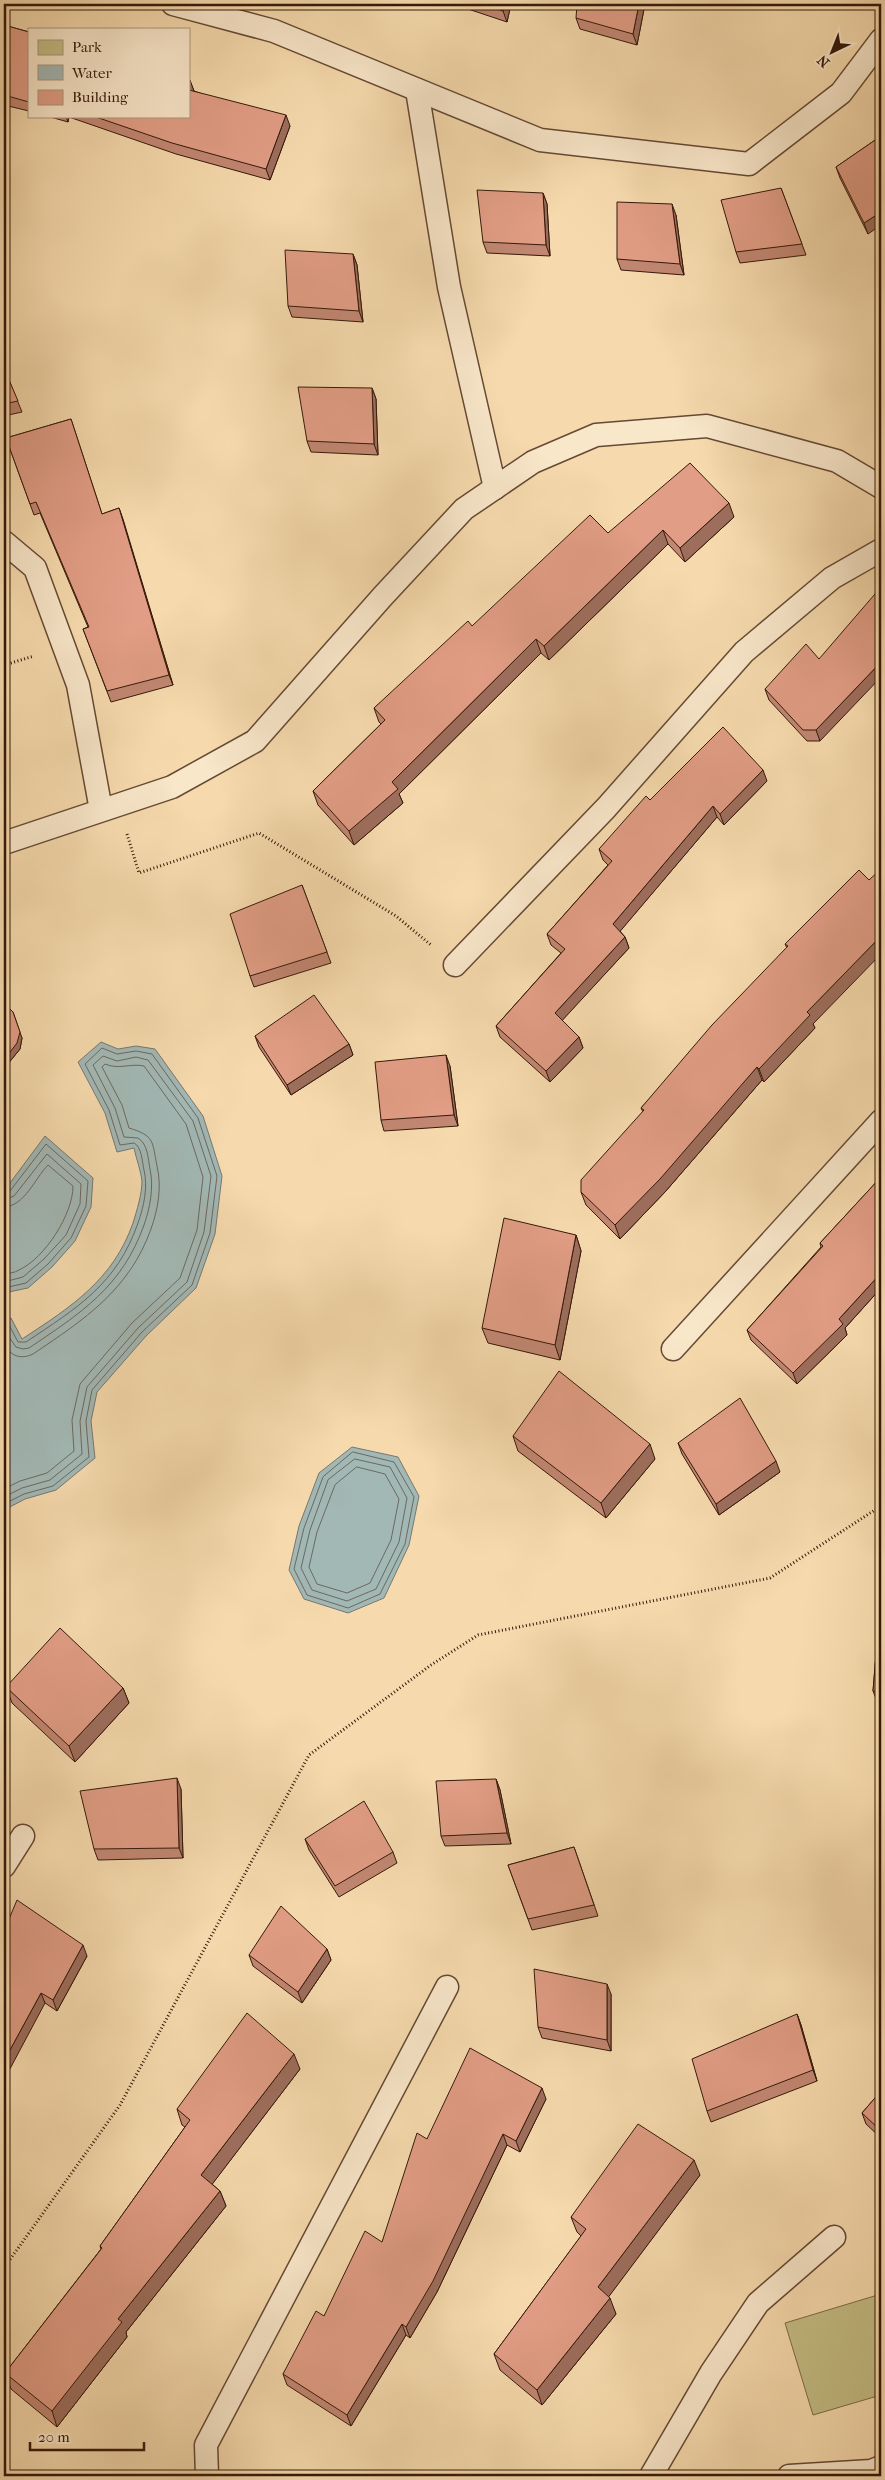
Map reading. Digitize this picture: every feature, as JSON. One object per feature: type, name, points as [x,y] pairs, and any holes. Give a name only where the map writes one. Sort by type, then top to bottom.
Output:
[{"type":"lane","points":[[173,4],[274,31],[540,140],[749,164],[842,94],[881,40]]},
{"type":"lane","points":[[417,90],[450,287],[495,488]]},
{"type":"lane","points":[[4,843],[172,787],[255,741],[383,596],[464,509],[533,462],[596,435],[707,426],[837,461],[881,488]]},
{"type":"lane","points":[[4,542],[35,568],[78,685],[109,807]]},
{"type":"lane","points":[[455,965],[606,808],[744,652],[832,578],[881,550]]},
{"type":"lane","points":[[673,1349],[881,1121]]},
{"type":"lane","points":[[4,1866],[23,1836]]},
{"type":"lane","points":[[207,2476],[206,2445],[447,1987]]},
{"type":"lane","points":[[651,2476],[711,2373],[758,2302],[834,2237]]},
{"type":"lane","points":[[789,2476],[871,2471],[881,2467]]},
{"type":"path","points":[[109,807],[138,872],[259,833],[396,916],[455,965]]},
{"type":"path","points":[[4,2268],[120,2105],[309,1755],[431,1665],[478,1635],[770,1578],[881,1506]]},
{"type":"green space","points":[[881,2294],[881,2395],[813,2415],[785,2323]]},
{"type":"water","points":[[101,1042],[118,1049],[136,1046],[155,1049],[203,1116],[222,1176],[215,1234],[196,1288],[146,1336],[97,1392],[91,1421],[95,1458],[56,1490],[25,1499],[4,1510],[4,1320],[11,1318],[22,1339],[57,1315],[88,1290],[114,1261],[133,1223],[140,1197],[142,1181],[134,1148],[117,1152],[105,1113],[78,1062]]},
{"type":"water","points":[[45,1136],[93,1178],[91,1207],[75,1241],[52,1267],[28,1288],[4,1293],[4,1191]]},
{"type":"water","points":[[352,1447],[398,1457],[419,1496],[409,1545],[384,1598],[348,1613],[304,1599],[289,1570],[299,1526],[319,1473]]},
{"type":"building","points":[[481,4],[504,4],[503,11]]},
{"type":"building","points":[[577,4],[639,4],[633,34],[576,18]]},
{"type":"building","points":[[4,25],[28,32],[28,102],[4,95]]},
{"type":"building","points":[[190,90],[286,115],[266,169],[172,143],[99,118],[190,118]]},
{"type":"building","points":[[881,136],[881,212],[864,223],[836,167]]},
{"type":"building","points":[[781,188],[802,244],[736,252],[721,200]]},
{"type":"building","points":[[477,190],[543,193],[546,245],[483,242]]},
{"type":"building","points":[[617,202],[672,204],[680,264],[617,259]]},
{"type":"building","points":[[285,250],[353,254],[359,311],[288,306]]},
{"type":"building","points":[[4,368],[18,401],[4,404]]},
{"type":"building","points":[[298,387],[372,388],[374,444],[307,441]]},
{"type":"building","points":[[71,419],[102,514],[119,508],[169,675],[107,691],[83,629],[89,627],[36,502],[30,504],[6,438]]},
{"type":"building","points":[[690,463],[729,503],[680,548],[663,530],[544,646],[536,639],[392,782],[398,789],[349,831],[313,791],[385,720],[374,708],[468,621],[472,626],[590,515],[608,533]]},
{"type":"building","points":[[881,587],[881,662],[816,730],[803,730],[765,689],[806,644],[819,659]]},
{"type":"building","points":[[723,727],[763,770],[720,814],[713,806],[613,924],[625,937],[555,1013],[579,1037],[546,1071],[496,1026],[565,949],[547,934],[612,861],[599,849],[646,796],[650,800]]},
{"type":"building","points":[[881,869],[881,936],[807,1012],[810,1015],[759,1069],[757,1067],[660,1179],[615,1225],[581,1192],[581,1180],[644,1110],[641,1108],[712,1025],[788,946],[785,944],[859,870],[869,880]]},
{"type":"building","points":[[302,885],[327,952],[250,976],[230,914]]},
{"type":"building","points":[[314,995],[349,1044],[287,1085],[255,1036]]},
{"type":"building","points":[[4,1004],[13,1012],[20,1032],[17,1043],[4,1060]]},
{"type":"building","points":[[446,1055],[454,1115],[381,1120],[375,1062]]},
{"type":"building","points":[[881,1177],[881,1273],[839,1319],[843,1324],[793,1373],[747,1330],[823,1246],[820,1243]]},
{"type":"building","points":[[504,1218],[576,1235],[555,1345],[482,1328]]},
{"type":"building","points":[[559,1371],[650,1444],[601,1503],[513,1436]]},
{"type":"building","points":[[740,1398],[776,1461],[716,1504],[678,1443]]},
{"type":"building","points":[[881,1594],[881,1692],[873,1691]]},
{"type":"building","points":[[60,1628],[123,1688],[69,1746],[6,1687]]},
{"type":"building","points":[[177,1778],[179,1848],[94,1849],[80,1791]]},
{"type":"building","points":[[496,1779],[507,1833],[441,1836],[436,1781]]},
{"type":"building","points":[[364,1801],[393,1852],[335,1886],[305,1839]]},
{"type":"building","points":[[574,1847],[594,1905],[528,1919],[508,1865]]},
{"type":"building","points":[[17,1900],[83,1945],[53,2000],[41,1993],[4,2061],[4,1931]]},
{"type":"building","points":[[281,1906],[327,1949],[298,1992],[249,1955]]},
{"type":"building","points":[[534,1969],[607,1984],[607,2040],[538,2027]]},
{"type":"building","points":[[247,2013],[294,2054],[201,2175],[220,2191],[118,2319],[122,2322],[52,2411],[5,2373],[102,2248],[100,2246],[190,2120],[177,2109]]},
{"type":"building","points":[[797,2014],[813,2070],[707,2111],[692,2059]]},
{"type":"building","points":[[470,2048],[542,2088],[516,2141],[503,2134],[433,2281],[406,2327],[402,2324],[347,2415],[283,2374],[316,2311],[324,2316],[365,2231],[382,2242],[417,2133],[427,2139]]},
{"type":"building","points":[[881,2091],[881,2131],[862,2113]]},
{"type":"building","points":[[638,2124],[694,2160],[598,2287],[610,2298],[537,2390],[494,2354],[586,2229],[571,2217]]}]
